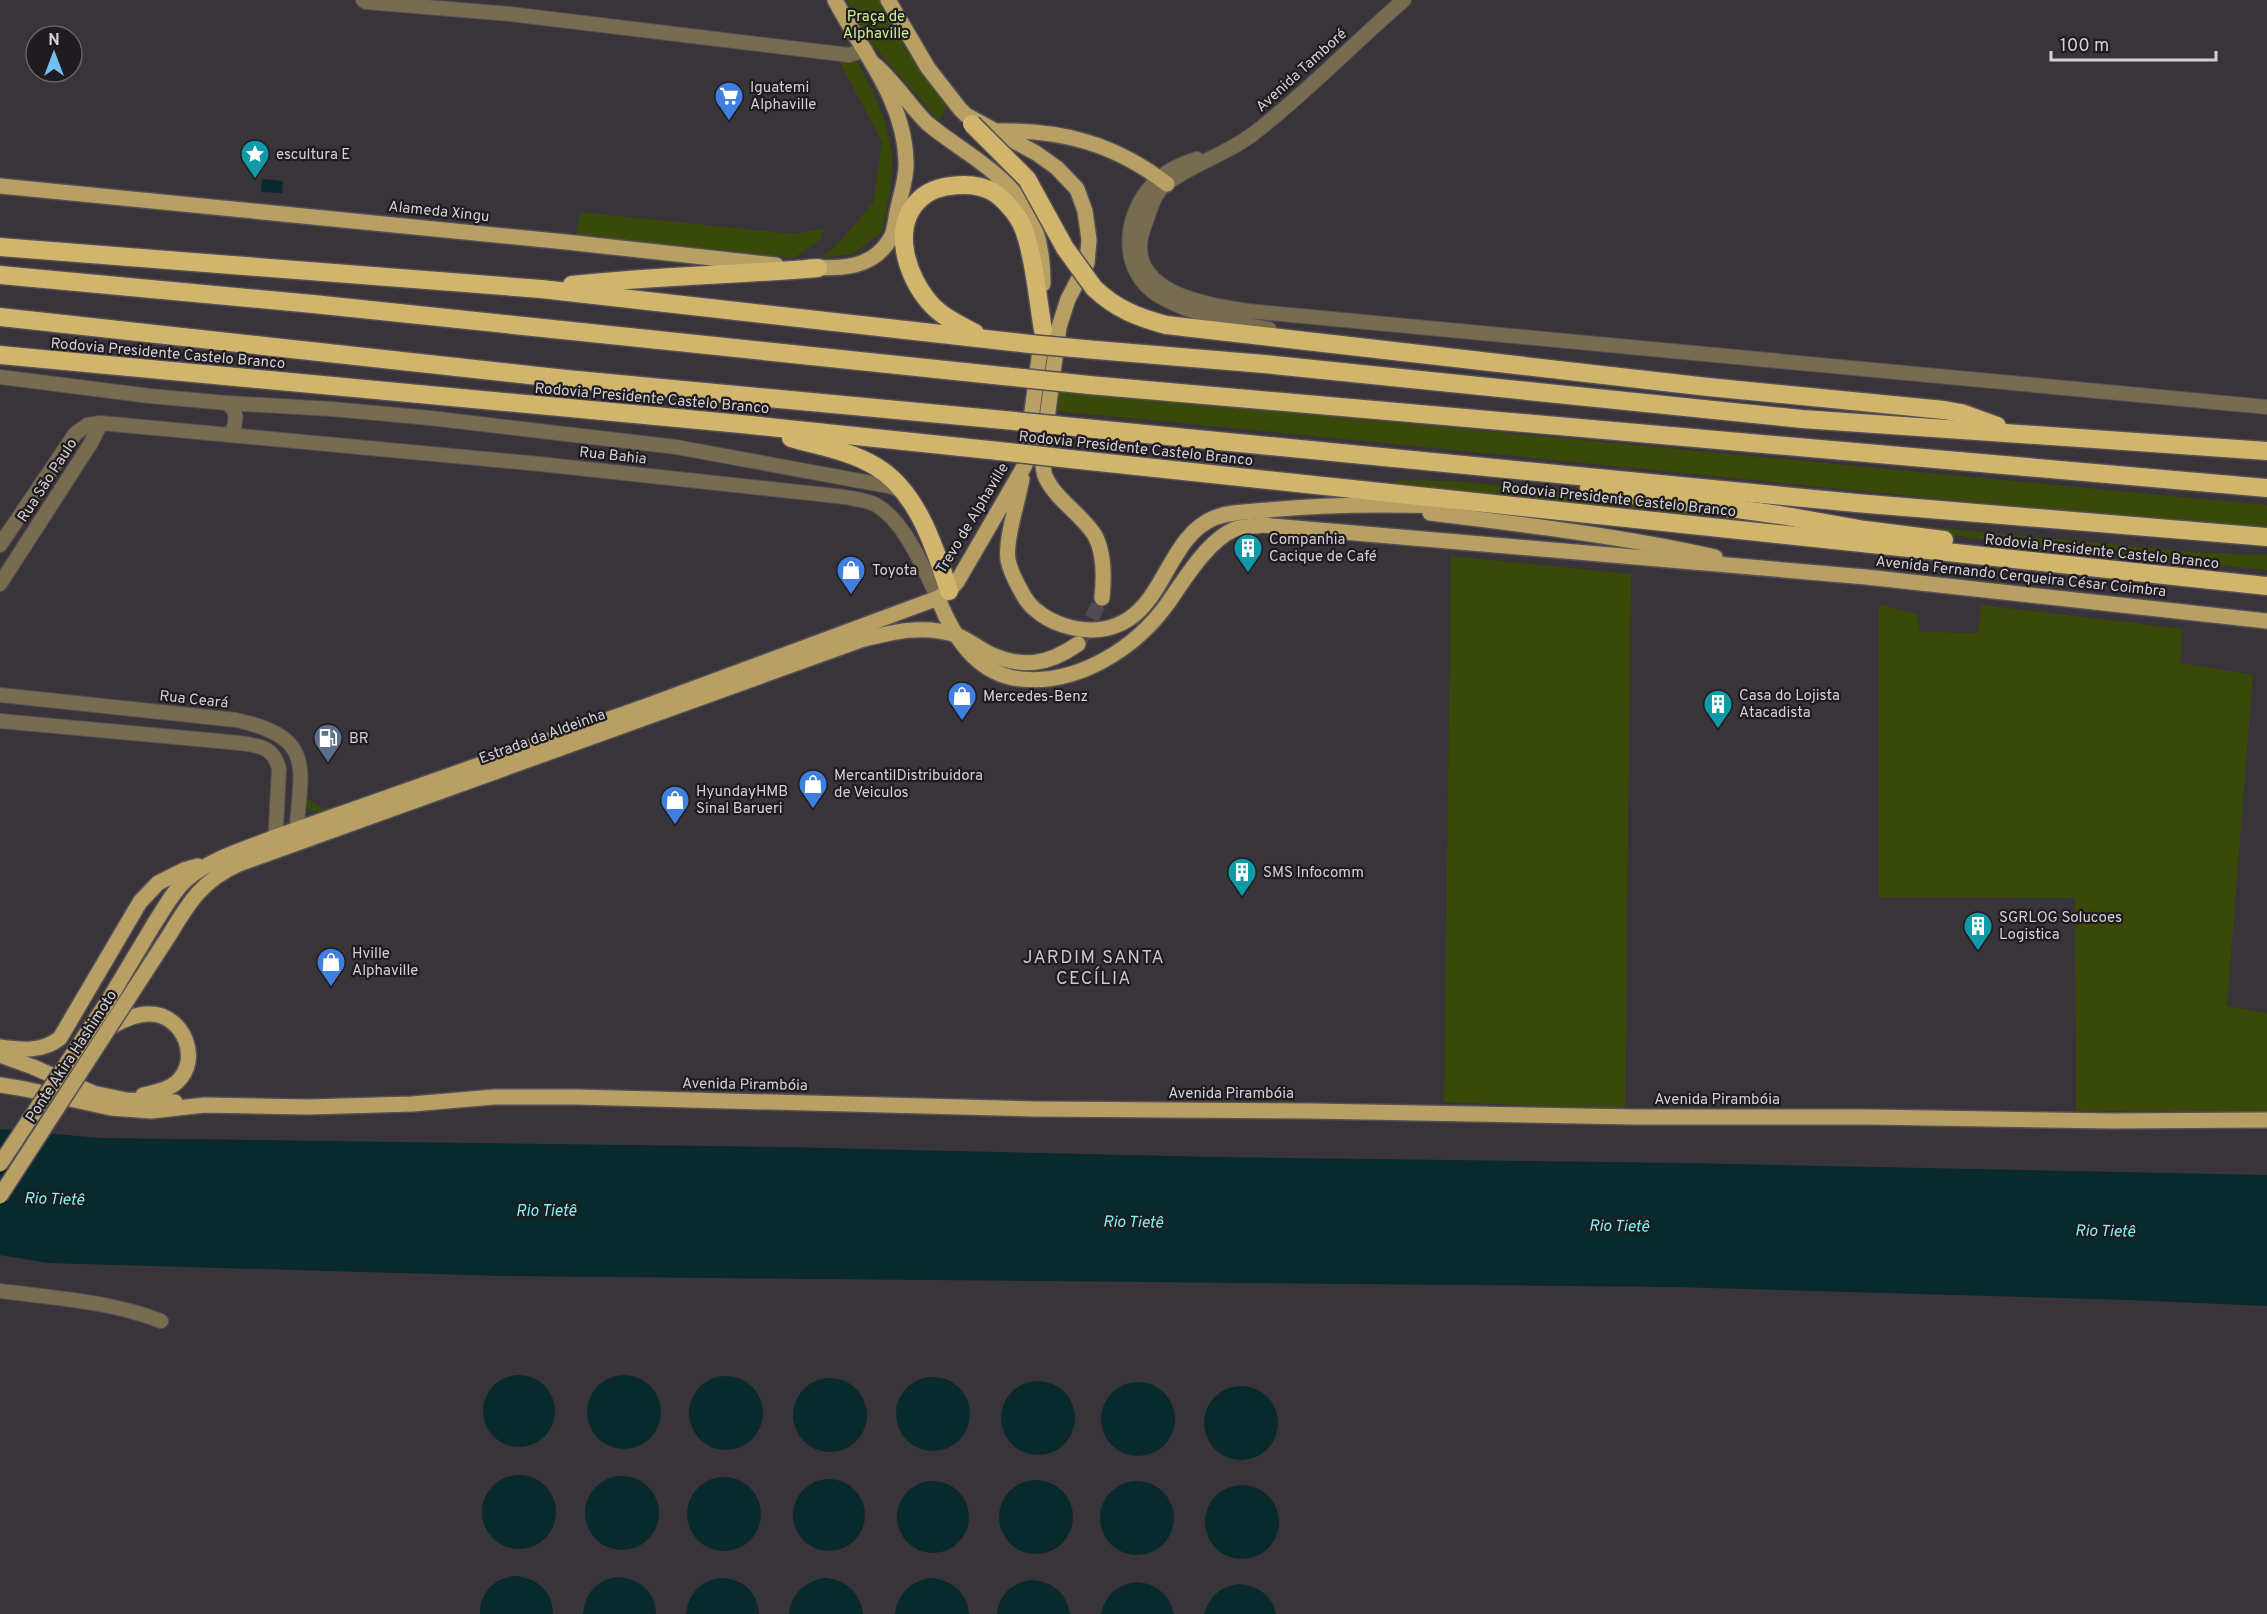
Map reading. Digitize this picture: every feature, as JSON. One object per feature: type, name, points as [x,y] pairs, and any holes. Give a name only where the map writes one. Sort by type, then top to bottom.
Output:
[{"type":"highway","points":[[969,119],[1027,179],[1065,248],[1094,288],[1110,303],[1140,318],[1166,325],[1696,386],[1944,410],[1976,417],[2012,432]]},
{"type":"highway","points":[[992,340],[948,318],[930,303],[907,264],[904,230],[910,213],[919,199],[933,190],[950,185],[993,192],[1020,222],[1029,250],[1043,330]]},
{"type":"highway","points":[[0,247],[541,289],[992,340],[1264,364],[1802,419],[2267,451]]},
{"type":"highway","points":[[541,289],[605,281],[818,268]]},
{"type":"highway","points":[[0,275],[313,304],[1089,385],[2267,488]]},
{"type":"highway","name":"Rodovia Presidente Castelo Branco","points":[[0,317],[566,379],[1856,503],[2267,537]]},
{"type":"highway","name":"Rodovia Presidente Castelo Branco","points":[[0,355],[741,424],[2267,585]]},
{"type":"highway","points":[[741,424],[856,456],[891,476],[916,507],[933,547],[944,595]]},
{"type":"highway","points":[[1454,463],[1578,486],[1780,515],[1865,531],[2201,570],[2267,585]]},
{"type":"main road","points":[[835,0],[875,65]]},
{"type":"main road","points":[[888,0],[928,68],[969,119],[1036,153],[1057,168],[1077,189],[1085,211],[1089,240],[1087,263],[1068,299],[1059,327],[1042,457],[1045,475],[1052,488],[1089,527],[1100,546],[1103,567],[1102,598]]},
{"type":"main road","name":"Alameda Xingu","points":[[0,186],[566,242],[720,260],[818,268],[859,265],[874,258],[891,238],[907,165],[901,128],[894,106],[875,65]]},
{"type":"main road","name":"Trevo de Alphaville","points":[[875,65],[927,122],[1001,177],[1016,192],[1023,202],[1038,237],[1043,274],[1041,352],[1025,465],[957,582],[944,595]]},
{"type":"main road","points":[[994,131],[1052,133],[1093,143],[1131,160],[1163,181]]},
{"type":"main road","points":[[1025,465],[1008,546],[1008,560],[1015,580],[1024,597],[1035,610],[1054,622],[1087,630],[1100,630],[1120,625],[1142,608],[1161,583],[1174,559],[1201,526],[1213,519],[1232,513],[1306,506],[1370,505],[1556,511]]},
{"type":"main road","points":[[1370,505],[1564,530],[1666,546],[1770,570]]},
{"type":"main road","points":[[944,595],[956,635],[969,654],[986,668],[1011,678],[1037,681],[1065,676],[1085,669],[1111,656],[1139,635],[1166,606],[1204,553],[1234,529],[1262,525],[1770,570]]},
{"type":"main road","name":"Avenida Fernando Cerqueira César Coimbra","points":[[1770,570],[1866,577],[2267,621]]},
{"type":"main road","name":"Estrada da Aldeinha","points":[[296,837],[944,595]]},
{"type":"main road","points":[[906,630],[909,609]]},
{"type":"main road","name":"Estrada da Aldeinha","points":[[154,924],[187,879],[216,861],[296,837],[861,640],[906,630],[956,635]]},
{"type":"main road","points":[[956,635],[989,653],[1018,662],[1050,661],[1078,644]]},
{"type":"main road","name":"Estrada da Aldeinha","points":[[170,934],[211,878],[275,844]]},
{"type":"main road","points":[[0,1047],[42,1048],[60,1038],[148,891],[169,877],[216,861]]},
{"type":"main road","name":"Ponte Akira Hashimoto","points":[[0,1164],[108,1001],[154,924]]},
{"type":"main road","name":"Ponte Akira Hashimoto","points":[[0,1196],[170,934]]},
{"type":"main road","points":[[112,1026],[136,1016],[156,1014],[172,1022],[187,1041],[188,1065],[184,1075],[176,1083],[164,1090],[126,1100]]},
{"type":"main road","points":[[7,1058],[93,1093],[126,1100],[195,1105]]},
{"type":"main road","points":[[0,1083],[11,1077],[14,1070],[7,1058]]},
{"type":"main road","points":[[0,1083],[124,1110],[167,1111],[195,1105]]},
{"type":"main road","name":"Avenida Pirambóia","points":[[195,1105],[309,1107],[412,1104],[494,1097],[577,1097],[1184,1111],[2111,1121],[2267,1120]]},
{"type":"street","points":[[363,0],[510,14],[849,56],[866,50]]},
{"type":"street","name":"Avenida Tamboré","points":[[1163,181],[1254,134],[1404,0]]},
{"type":"street","points":[[1163,181],[1140,202],[1131,227],[1129,243],[1131,260],[1140,280],[1158,295],[1195,312],[1305,340]]},
{"type":"street","points":[[1163,181],[1142,231],[1140,247],[1142,259],[1156,282],[1169,291],[1205,304],[1316,318],[2267,407]]},
{"type":"street","points":[[0,377],[227,403],[430,418],[676,447],[894,487],[908,495]]},
{"type":"street","points":[[227,403],[234,409],[236,418],[232,435]]},
{"type":"street","name":"Rua Bahia","points":[[75,434],[87,425],[101,423],[540,464],[802,492],[863,501],[875,505],[886,513],[944,595]]},
{"type":"street","name":"Rua São Paulo","points":[[0,584],[91,443],[101,423]]},
{"type":"street","points":[[75,434],[91,443]]},
{"type":"street","name":"Rua São Paulo","points":[[0,545],[75,434]]},
{"type":"street","name":"Rua Ceará","points":[[0,695],[236,720],[266,727],[289,741],[300,768],[296,837]]},
{"type":"street","points":[[117,732],[121,708]]},
{"type":"street","points":[[0,721],[240,743],[261,747],[277,759],[279,769],[275,844]]},
{"type":"street","points":[[0,1292],[90,1302],[140,1313],[161,1321]]},
{"type":"green space","name":"Praça de Alphaville","points":[[847,0],[882,0],[909,51],[947,106],[939,121],[864,35]]},
{"type":"green space","points":[[847,44],[868,81],[884,120],[892,157],[890,190],[882,232],[853,254],[820,258],[834,248],[873,203],[882,142],[835,53]]},
{"type":"green space","points":[[580,212],[794,234],[824,228],[820,240],[794,258],[576,236]]},
{"type":"green space","points":[[1055,390],[2267,505],[2267,530],[1054,411]]},
{"type":"green space","points":[[1396,480],[1455,481],[1553,491],[1906,545],[1395,486]]},
{"type":"green space","points":[[1839,518],[2190,552],[2267,555],[2267,570],[2019,545]]},
{"type":"green space","points":[[1451,556],[1631,574],[1625,1109],[1444,1102]]},
{"type":"green space","points":[[1879,604],[1917,614],[1920,632],[1978,633],[1981,605],[2183,629],[2180,663],[2253,675],[2227,1006],[2267,1013],[2267,1112],[2076,1111],[2075,898],[1879,897]]},
{"type":"green space","points":[[304,797],[324,809],[340,804],[323,811],[313,811],[306,804]]},
{"type":"water","points":[[262,179],[283,181],[282,193],[261,192]]},
{"type":"water","name":"Rio Tietê","points":[[0,1129],[100,1138],[782,1147],[1214,1157],[1683,1163],[2267,1175],[2267,1306],[1675,1287],[504,1276],[48,1263],[0,1255]]},
{"type":"water","points":[[526,1375],[545,1385],[553,1397],[555,1411],[553,1425],[545,1437],[533,1445],[512,1447],[493,1437],[485,1425],[483,1404],[493,1385],[505,1377]]},
{"type":"water","points":[[624,1375],[638,1378],[650,1386],[658,1398],[661,1412],[658,1426],[650,1438],[638,1446],[624,1449],[610,1446],[598,1438],[590,1426],[587,1412],[590,1398],[598,1386],[610,1378]]},
{"type":"water","points":[[726,1376],[740,1379],[752,1387],[760,1399],[763,1413],[760,1427],[752,1439],[740,1447],[726,1450],[712,1447],[700,1439],[692,1427],[689,1413],[692,1399],[700,1387],[712,1379]]},
{"type":"water","points":[[933,1377],[947,1380],[959,1388],[967,1400],[970,1414],[967,1428],[959,1440],[947,1448],[933,1451],[919,1448],[907,1440],[899,1428],[896,1414],[899,1400],[907,1388],[919,1380]]},
{"type":"water","points":[[830,1378],[844,1381],[856,1389],[864,1401],[867,1415],[864,1429],[856,1441],[844,1449],[830,1452],[816,1449],[804,1441],[796,1429],[793,1415],[796,1401],[804,1389],[816,1381]]},
{"type":"water","points":[[1038,1381],[1052,1384],[1064,1392],[1072,1404],[1075,1418],[1072,1432],[1064,1444],[1052,1452],[1038,1455],[1024,1452],[1012,1444],[1004,1432],[1001,1418],[1004,1404],[1012,1392],[1024,1384]]},
{"type":"water","points":[[1138,1382],[1152,1385],[1164,1393],[1172,1405],[1175,1419],[1172,1433],[1164,1445],[1152,1453],[1138,1456],[1124,1453],[1112,1445],[1104,1433],[1101,1419],[1104,1405],[1112,1393],[1124,1385]]},
{"type":"water","points":[[1241,1386],[1255,1389],[1267,1397],[1275,1409],[1278,1423],[1275,1437],[1267,1449],[1255,1457],[1241,1460],[1227,1457],[1215,1449],[1207,1437],[1204,1423],[1207,1409],[1215,1397],[1227,1389]]},
{"type":"water","points":[[519,1475],[533,1478],[545,1486],[553,1498],[556,1512],[553,1526],[545,1538],[533,1546],[519,1549],[505,1546],[493,1538],[485,1526],[482,1512],[485,1498],[493,1486],[505,1478]]},
{"type":"water","points":[[622,1476],[636,1479],[648,1487],[656,1499],[659,1513],[656,1527],[648,1539],[636,1547],[622,1550],[608,1547],[596,1539],[588,1527],[585,1513],[588,1499],[596,1487],[608,1479]]},
{"type":"water","points":[[724,1477],[738,1480],[750,1488],[758,1500],[761,1514],[758,1528],[750,1540],[738,1548],[724,1551],[710,1548],[698,1540],[690,1528],[687,1514],[690,1500],[698,1488],[710,1480]]},
{"type":"water","points":[[836,1479],[855,1489],[863,1501],[865,1515],[863,1529],[855,1541],[843,1549],[822,1551],[803,1541],[795,1529],[793,1508],[803,1489],[815,1481]]},
{"type":"water","points":[[1036,1480],[1050,1483],[1062,1491],[1070,1503],[1073,1517],[1070,1531],[1062,1543],[1050,1551],[1036,1554],[1022,1551],[1010,1543],[1002,1531],[999,1517],[1002,1503],[1010,1491],[1022,1483]]},
{"type":"water","points":[[940,1481],[959,1491],[967,1503],[969,1517],[967,1531],[959,1543],[947,1551],[926,1553],[907,1543],[899,1531],[897,1510],[907,1491],[919,1483]]},
{"type":"water","points":[[1137,1481],[1151,1484],[1163,1492],[1171,1504],[1174,1518],[1171,1532],[1163,1544],[1151,1552],[1137,1555],[1123,1552],[1111,1544],[1103,1532],[1100,1518],[1103,1504],[1111,1492],[1123,1484]]},
{"type":"water","points":[[1242,1485],[1256,1488],[1268,1496],[1276,1508],[1279,1522],[1276,1536],[1268,1548],[1256,1556],[1242,1559],[1228,1556],[1216,1548],[1208,1536],[1205,1522],[1208,1508],[1216,1496],[1228,1488]]},
{"type":"water","points":[[514,1576],[529,1579],[542,1587],[550,1598],[553,1614],[480,1614],[482,1600],[489,1588],[500,1580]]},
{"type":"water","points":[[617,1577],[632,1580],[644,1587],[653,1599],[656,1614],[583,1614],[586,1600],[593,1589],[604,1581]]},
{"type":"water","points":[[720,1578],[735,1581],[747,1588],[756,1599],[759,1614],[686,1614],[689,1600],[696,1590],[707,1582]]},
{"type":"water","points":[[824,1578],[839,1581],[850,1588],[859,1599],[863,1614],[789,1614],[792,1600],[800,1590],[810,1582]]},
{"type":"water","points":[[930,1578],[945,1581],[957,1588],[965,1599],[969,1614],[895,1614],[902,1594],[917,1582]]},
{"type":"water","points":[[1031,1580],[1046,1583],[1057,1589],[1066,1600],[1070,1614],[997,1614],[1000,1601],[1012,1587]]},
{"type":"water","points":[[1135,1582],[1155,1587],[1165,1595],[1174,1614],[1101,1614],[1105,1601],[1117,1588]]},
{"type":"water","points":[[1238,1584],[1251,1586],[1263,1592],[1271,1601],[1276,1614],[1204,1614],[1216,1594]]},
{"type":"tunnel","points":[[1081,639],[1102,598]]},
{"type":"place","name":"Iguatemi Alphaville","points":[[729,122]]},
{"type":"place","name":"escultura E","points":[[255,180]]},
{"type":"place","name":"Companhia Cacique de Café","points":[[1248,574]]},
{"type":"place","name":"Toyota","points":[[851,596]]},
{"type":"place","name":"Mercedes-Benz","points":[[962,722]]},
{"type":"place","name":"Casa do Lojista Atacadista","points":[[1718,730]]},
{"type":"place","name":"BR","points":[[328,764]]},
{"type":"place","name":"MercantilDistribuidora de Veiculos","points":[[813,810]]},
{"type":"place","name":"HyundayHMB Sinal Barueri","points":[[675,826]]},
{"type":"place","name":"SMS Infocomm","points":[[1242,898]]},
{"type":"place","name":"SGRLOG Solucoes Logistica","points":[[1978,952]]},
{"type":"place","name":"Hville Alphaville","points":[[331,988]]},
{"type":"district","name":"JARDIM SANTA CECÍLIA","points":[[1094,967]]}]
